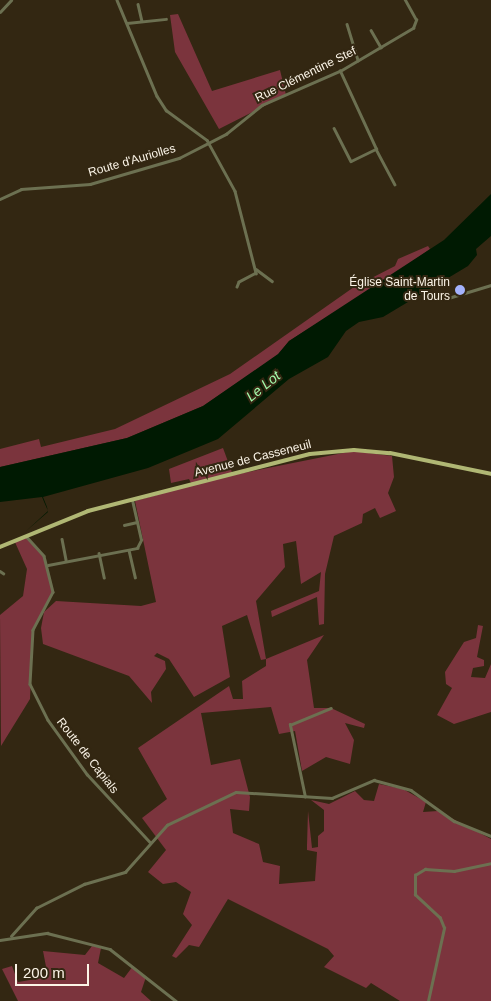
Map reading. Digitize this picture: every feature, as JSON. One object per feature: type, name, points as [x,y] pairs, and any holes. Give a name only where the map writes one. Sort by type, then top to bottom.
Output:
[{"type":"main road","name":"Avenue de Casseneuil","points":[[0,547],[26,535],[132,499],[310,454],[354,450],[491,474]]},
{"type":"street","points":[[0,12],[11,0]]},
{"type":"street","points":[[118,0],[166,110],[208,140],[238,200],[256,269],[272,281]]},
{"type":"street","name":"Rue Clémentine Stef","points":[[208,140],[220,137],[268,102],[340,71],[415,25],[405,0]]},
{"type":"street","points":[[138,4],[142,21]]},
{"type":"street","points":[[127,23],[166,19]]},
{"type":"street","points":[[347,24],[358,60]]},
{"type":"street","points":[[371,30],[380,47]]},
{"type":"street","points":[[340,71],[376,149],[395,184]]},
{"type":"street","points":[[334,128],[350,161],[376,149]]},
{"type":"street","name":"Route d'Auriolles","points":[[0,199],[33,186],[90,184],[179,158],[208,140]]},
{"type":"street","points":[[237,288],[256,269]]},
{"type":"street","points":[[445,299],[491,285]]},
{"type":"street","points":[[48,565],[99,553],[129,550],[141,544],[132,499]]},
{"type":"street","points":[[124,525],[137,522]]},
{"type":"street","name":"Route de Capials","points":[[26,535],[48,565],[53,592],[33,630],[30,684],[48,720],[87,774],[150,842]]},
{"type":"street","points":[[62,539],[66,560]]},
{"type":"street","points":[[129,550],[135,577]]},
{"type":"street","points":[[99,553],[104,578]]},
{"type":"street","points":[[305,797],[302,771],[290,726],[331,708]]},
{"type":"street","points":[[11,936],[36,908],[84,884],[125,872],[167,825],[236,792],[332,798],[370,780],[403,786],[454,821],[491,836]]},
{"type":"street","points":[[428,1001],[444,928],[440,918],[415,895],[414,876],[425,869],[454,871],[491,863]]},
{"type":"street","points":[[0,940],[11,936],[61,935],[110,949],[176,1001]]},
{"type":"shaded area","points":[[178,14],[212,91],[280,70],[286,95],[219,129],[175,52],[170,15]]},
{"type":"shaded area","points":[[428,246],[430,249],[388,279],[289,341],[278,355],[203,406],[127,438],[0,467],[0,449],[39,439],[41,447],[115,429],[230,374],[354,287],[395,266],[398,259]]},
{"type":"shaded area","points":[[223,448],[233,475],[353,451],[392,456],[394,477],[388,493],[396,511],[380,518],[375,508],[363,514],[362,523],[334,536],[325,574],[324,624],[319,625],[317,597],[272,617],[271,611],[319,591],[321,572],[301,584],[296,541],[283,544],[285,567],[256,601],[266,659],[261,660],[247,615],[222,626],[230,677],[194,697],[169,659],[157,653],[154,656],[165,661],[166,669],[151,692],[152,703],[129,676],[43,644],[41,628],[44,612],[56,601],[141,606],[156,602],[135,501],[192,485],[189,479],[171,483],[169,469]]},
{"type":"shaded area","points":[[26,535],[44,556],[53,592],[33,630],[30,699],[1,746],[0,615],[23,596],[27,569],[14,540]]},
{"type":"shaded area","points":[[478,625],[483,626],[477,657],[484,660],[484,666],[473,668],[471,677],[485,678],[491,664],[491,712],[454,724],[437,715],[452,688],[446,684],[445,672],[464,642],[476,638]]},
{"type":"shaded area","points":[[324,635],[307,660],[314,708],[331,708],[365,724],[364,728],[345,723],[354,740],[350,764],[326,757],[302,771],[295,731],[279,734],[271,707],[201,713],[211,765],[240,759],[250,797],[249,811],[230,809],[233,833],[259,844],[263,862],[280,866],[279,884],[315,881],[317,852],[307,850],[308,811],[312,848],[318,847],[318,836],[324,831],[324,810],[311,800],[329,804],[355,791],[364,800],[374,801],[379,784],[403,789],[426,802],[423,812],[438,811],[491,839],[491,1001],[400,1001],[371,983],[366,988],[324,967],[334,956],[328,949],[228,899],[199,947],[189,945],[176,958],[172,956],[192,925],[183,914],[191,892],[176,882],[163,884],[148,872],[166,850],[142,818],[167,799],[138,748],[229,686],[233,699],[243,699],[242,681],[266,666],[266,659]]},
{"type":"shaded area","points":[[92,946],[101,948],[98,963],[124,978],[133,966],[146,977],[141,992],[151,1001],[18,1001],[2,969],[12,966],[18,982],[48,977],[43,951],[85,955]]},
{"type":"water","name":"Le Lot","points":[[491,194],[491,236],[476,249],[477,255],[468,266],[383,317],[359,322],[346,331],[328,357],[289,379],[218,439],[148,468],[43,497],[48,510],[42,497],[0,502],[0,467],[127,438],[203,406],[278,354],[289,341],[444,240]]},
{"type":"place","name":"Église Saint-Martin de Tours","points":[[460,290]]}]
